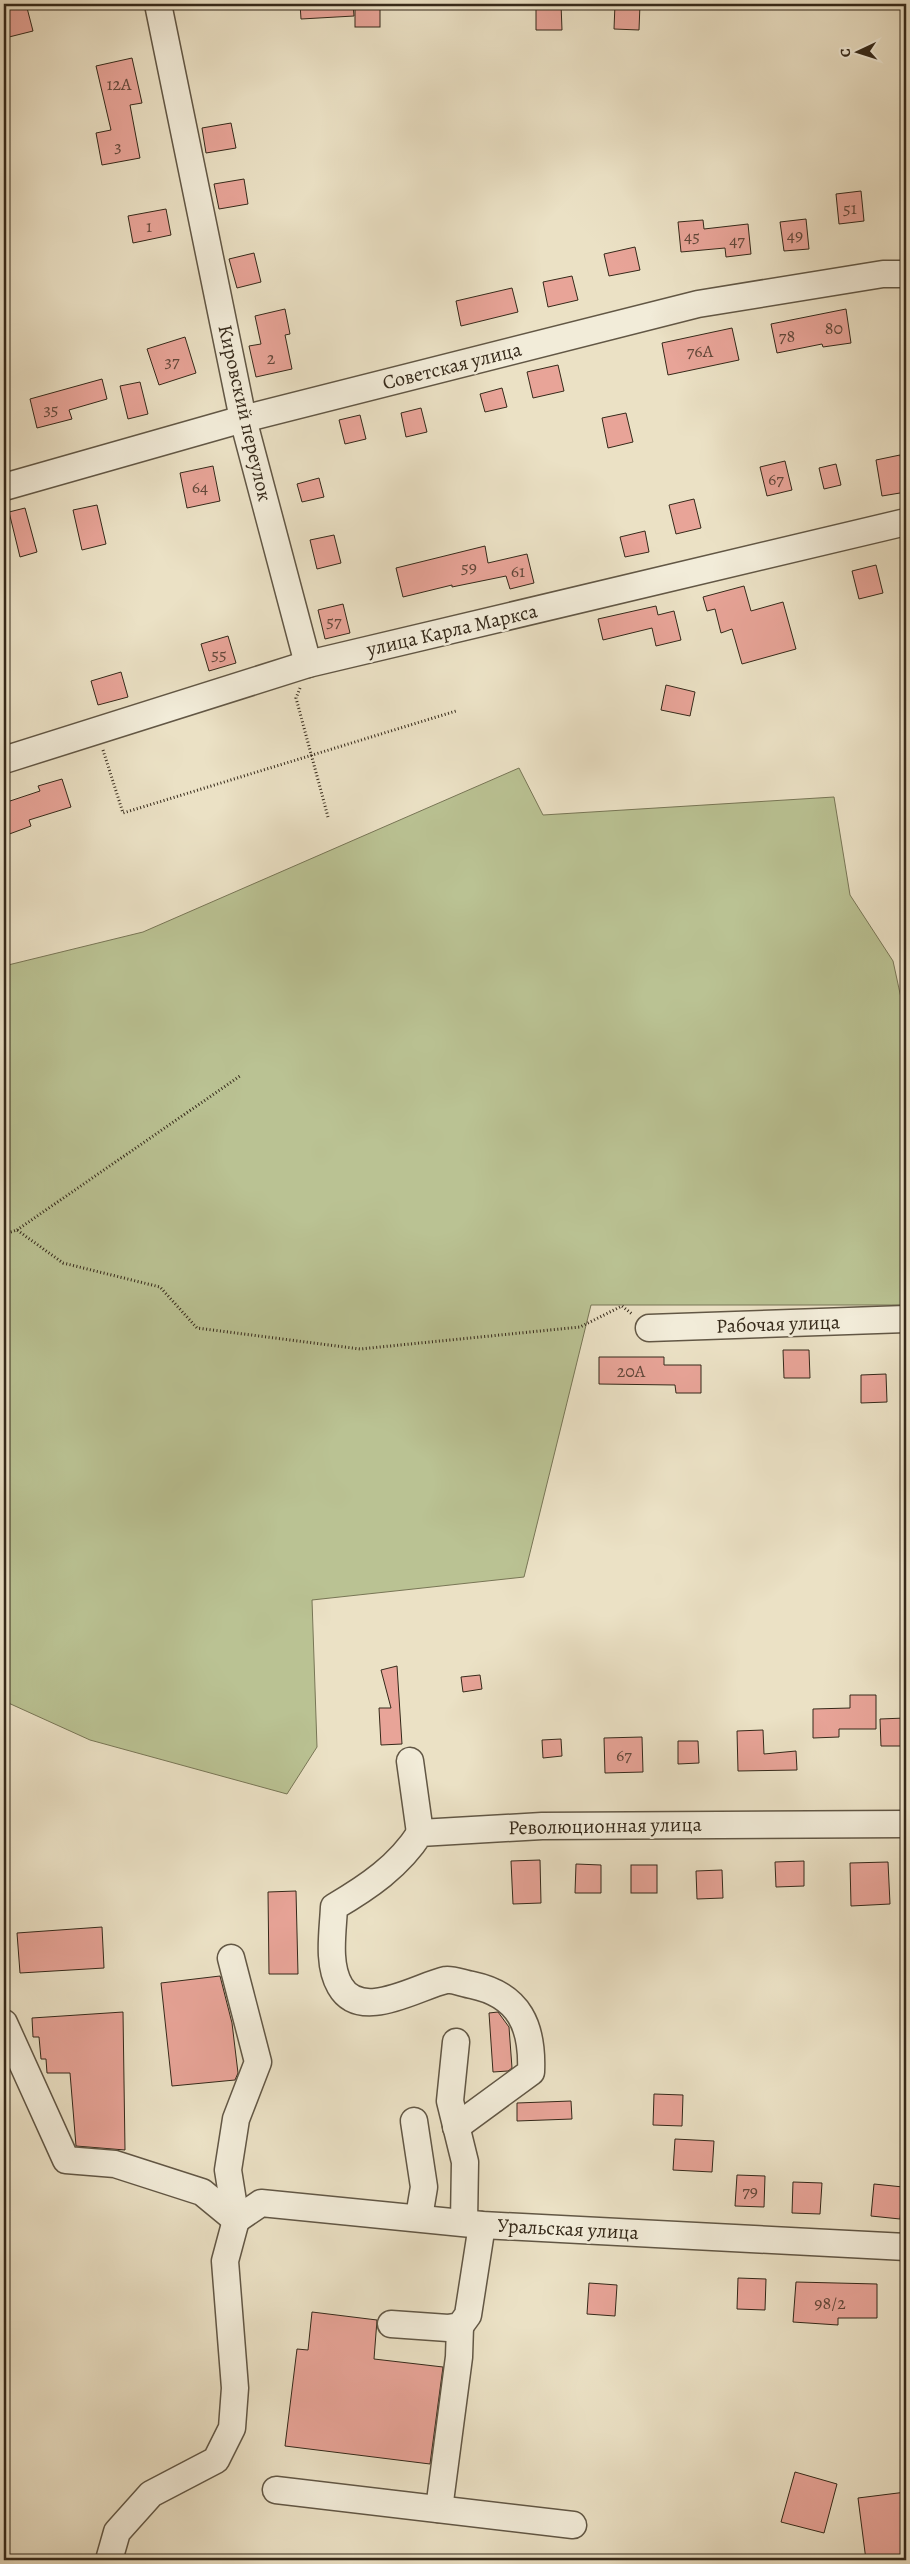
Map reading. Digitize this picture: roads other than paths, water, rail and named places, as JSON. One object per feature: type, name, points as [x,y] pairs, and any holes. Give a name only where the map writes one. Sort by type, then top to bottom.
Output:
[{"type":"street","name":"Кировский переулок","points":[[158,4],[243,419],[308,664]]},
{"type":"street","name":"Советская улица","points":[[4,487],[243,419],[698,304],[836,281],[906,274]]},
{"type":"street","name":"улица Карла Маркса","points":[[4,760],[308,664],[906,522]]},
{"type":"street","name":"Рабочая улица","points":[[649,1328],[906,1319]]},
{"type":"street","points":[[410,1761],[420,1833],[408,1851],[371,1886],[334,1907],[335,1975],[340,1988],[351,1997],[365,2001],[391,2000],[447,1980],[484,1988],[505,1998],[524,2021],[530,2036],[531,2072],[456,2127]]},
{"type":"street","name":"Революционная улица","points":[[420,1833],[542,1826],[906,1824]]},
{"type":"street","points":[[109,2560],[117,2532],[151,2494],[216,2460],[232,2428],[235,2388],[226,2261],[236,2220],[228,2170],[236,2119],[258,2062],[231,1958]]},
{"type":"street","points":[[4,2023],[66,2160],[116,2164],[202,2192],[236,2220]]},
{"type":"street","points":[[439,2510],[459,2357],[460,2326],[468,2315],[473,2224],[465,2162],[450,2101],[456,2042]]},
{"type":"street","points":[[414,2121],[424,2187],[420,2217]]},
{"type":"street","name":"Уральская улица","points":[[236,2220],[261,2203],[420,2217],[473,2224],[906,2247]]},
{"type":"street","points":[[391,2324],[448,2328],[460,2326]]},
{"type":"street","points":[[276,2490],[573,2525]]}]
